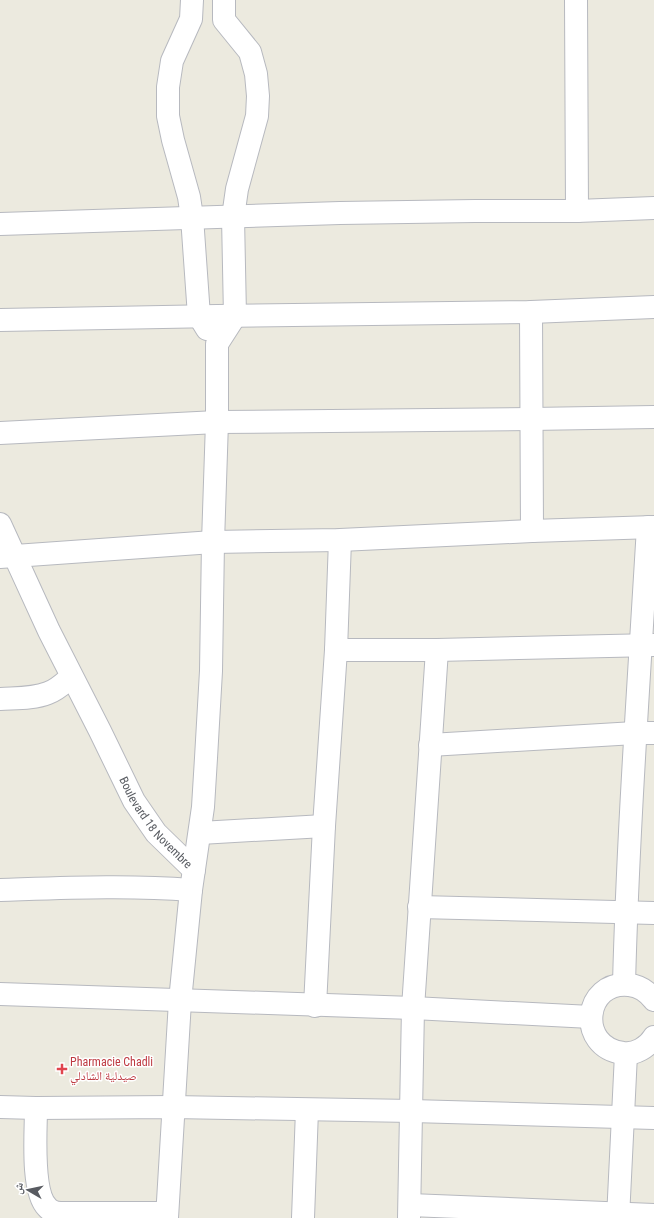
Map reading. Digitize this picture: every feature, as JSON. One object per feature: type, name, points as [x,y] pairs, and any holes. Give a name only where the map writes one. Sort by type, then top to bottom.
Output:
[{"type":"street","points":[[576,0],[577,211]]},
{"type":"street","points":[[36,1108],[36,1170],[40,1194],[47,1208],[55,1212],[64,1213],[167,1215],[180,1001],[192,880],[200,833],[211,671],[212,542],[217,422],[217,344],[235,316],[233,217],[238,189],[257,116],[258,96],[256,74],[250,52],[224,10],[191,9],[172,61],[168,87],[168,116],[189,197],[192,217],[199,316],[217,344]]},
{"type":"street","points":[[0,224],[364,212],[577,211],[654,208]]},
{"type":"street","points":[[0,320],[531,312],[654,307]]},
{"type":"street","points":[[531,312],[532,530]]},
{"type":"street","points":[[0,434],[217,422],[654,417]]},
{"type":"street","name":"Boulevard 18 Novembre","points":[[0,524],[8,557],[80,691],[134,801],[156,833],[192,880]]},
{"type":"street","points":[[8,557],[212,542],[340,540],[532,530],[651,527],[644,733],[626,913],[624,984]]},
{"type":"street","points":[[315,1006],[324,826],[336,650],[340,540]]},
{"type":"street","points":[[336,650],[437,650],[647,645]]},
{"type":"street","points":[[437,650],[413,1008],[410,1212],[618,1216],[654,1215]]},
{"type":"street","points":[[0,699],[22,698],[48,693],[72,677]]},
{"type":"street","points":[[430,746],[644,733]]},
{"type":"street","points":[[200,833],[324,826]]},
{"type":"street","points":[[0,890],[132,887],[159,888],[192,880]]},
{"type":"street","points":[[419,907],[654,913]]},
{"type":"street","points":[[654,1000],[643,989],[634,985],[624,984],[614,986],[605,990],[598,997],[593,1006],[591,1017],[591,1025],[599,1042],[607,1049],[616,1052],[626,1054],[636,1052],[652,1041],[654,1037]]},
{"type":"street","points":[[0,994],[315,1006],[413,1008],[591,1017]]},
{"type":"street","points":[[618,1216],[626,1054]]},
{"type":"street","points":[[0,1107],[174,1107],[412,1111],[654,1118]]},
{"type":"street","points":[[303,1218],[307,1110]]},
{"type":"place","name":"Pharmacie Chadli صيدلية الشادلي","points":[[62,1069]]}]
